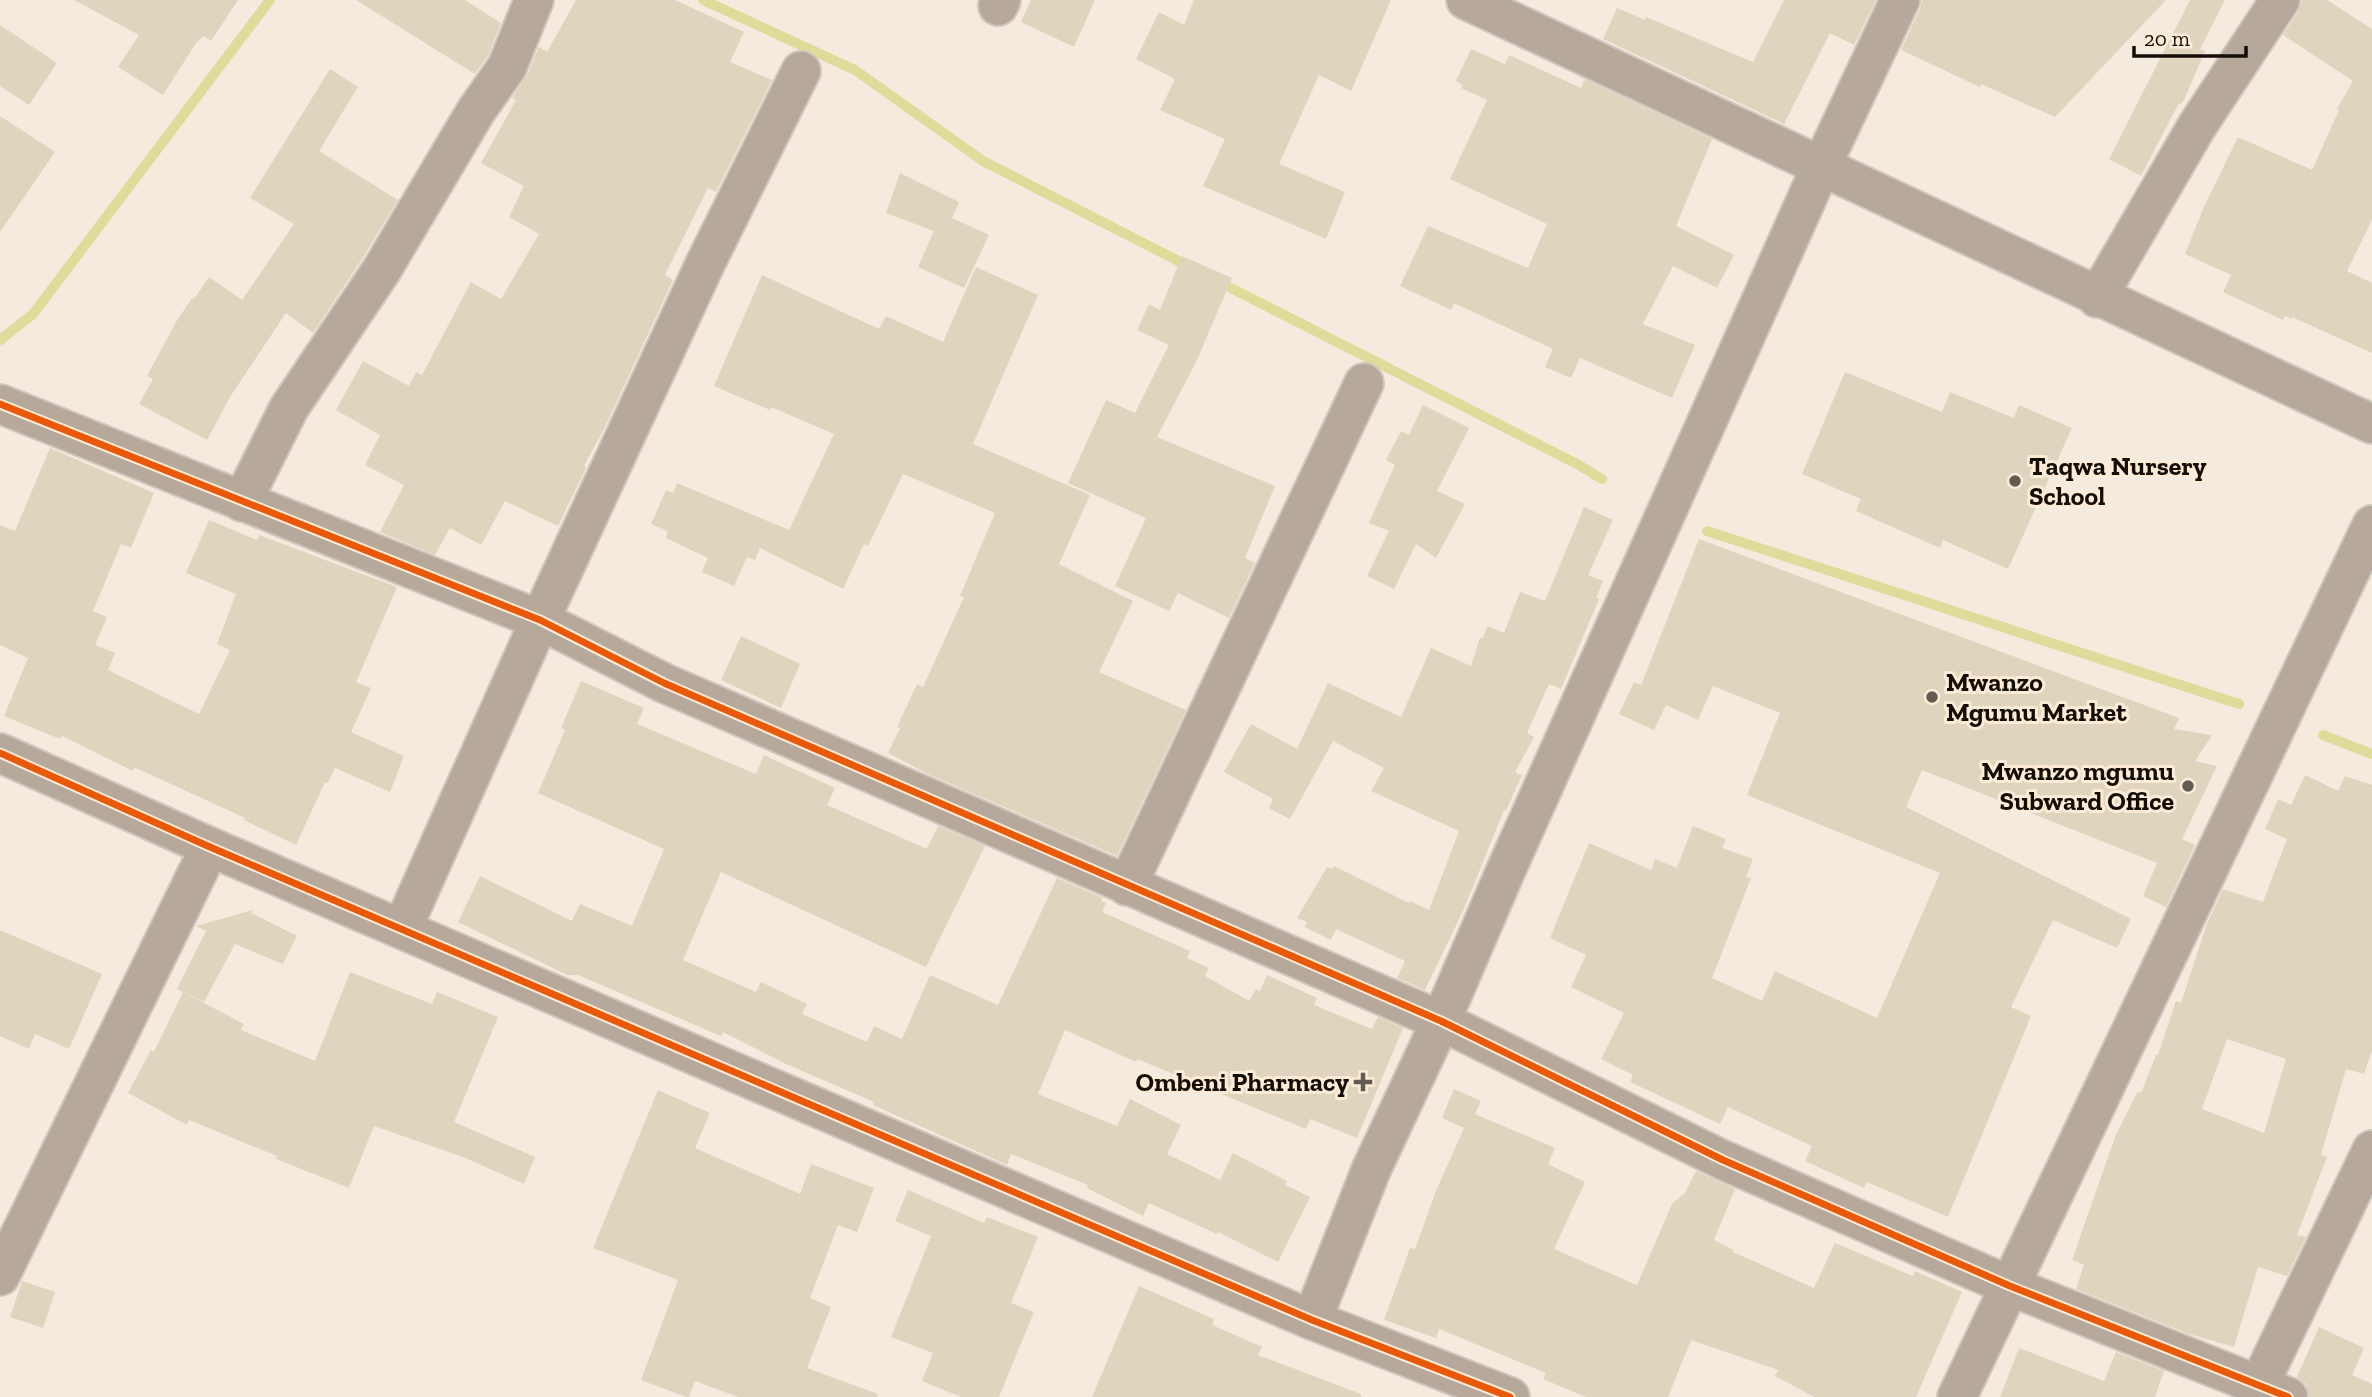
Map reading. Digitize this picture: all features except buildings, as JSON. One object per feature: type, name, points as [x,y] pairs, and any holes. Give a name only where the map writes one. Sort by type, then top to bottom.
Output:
[{"type":"street","points":[[242,502],[289,408],[381,271],[476,111],[507,67],[534,0]]},
{"type":"street","points":[[1466,0],[2372,424]]},
{"type":"street","points":[[1312,1320],[1371,1170],[1441,1021],[1821,167],[1900,0]]},
{"type":"street","points":[[2098,298],[2197,126],[2280,0]]},
{"type":"street","points":[[402,929],[540,620],[706,262],[801,71]]},
{"type":"street","points":[[1127,886],[1364,383]]},
{"type":"street","points":[[0,404],[540,620],[664,683],[1441,1021],[1723,1160],[2010,1286],[2273,1391],[2372,1150]]},
{"type":"street","points":[[1957,1397],[2372,525]]},
{"type":"street","points":[[0,753],[210,847],[1312,1320],[1510,1397]]},
{"type":"street","points":[[0,1276],[210,847]]},
{"type":"waterway","points":[[0,340],[33,314],[270,0]]},
{"type":"waterway","points":[[703,0],[855,70],[983,161],[1192,268]]},
{"type":"waterway","points":[[1215,280],[1602,479]]},
{"type":"waterway","points":[[1707,531],[2239,704]]},
{"type":"waterway","points":[[2323,735],[2372,754]]},
{"type":"cycle path","points":[[0,404],[540,620],[664,683],[1441,1021],[1723,1160],[2010,1286],[2288,1397]]},
{"type":"cycle path","points":[[0,753],[210,847],[1312,1320],[1510,1397]]},
{"type":"place","name":"Taqwa Nursery School","points":[[2015,481]]},
{"type":"place","name":"Mwanzo Mgumu Market","points":[[1932,697]]},
{"type":"place","name":"Mwanzo mgumu Subward Office","points":[[2188,786]]},
{"type":"place","name":"Ombeni Pharmacy","points":[[1363,1082]]}]
